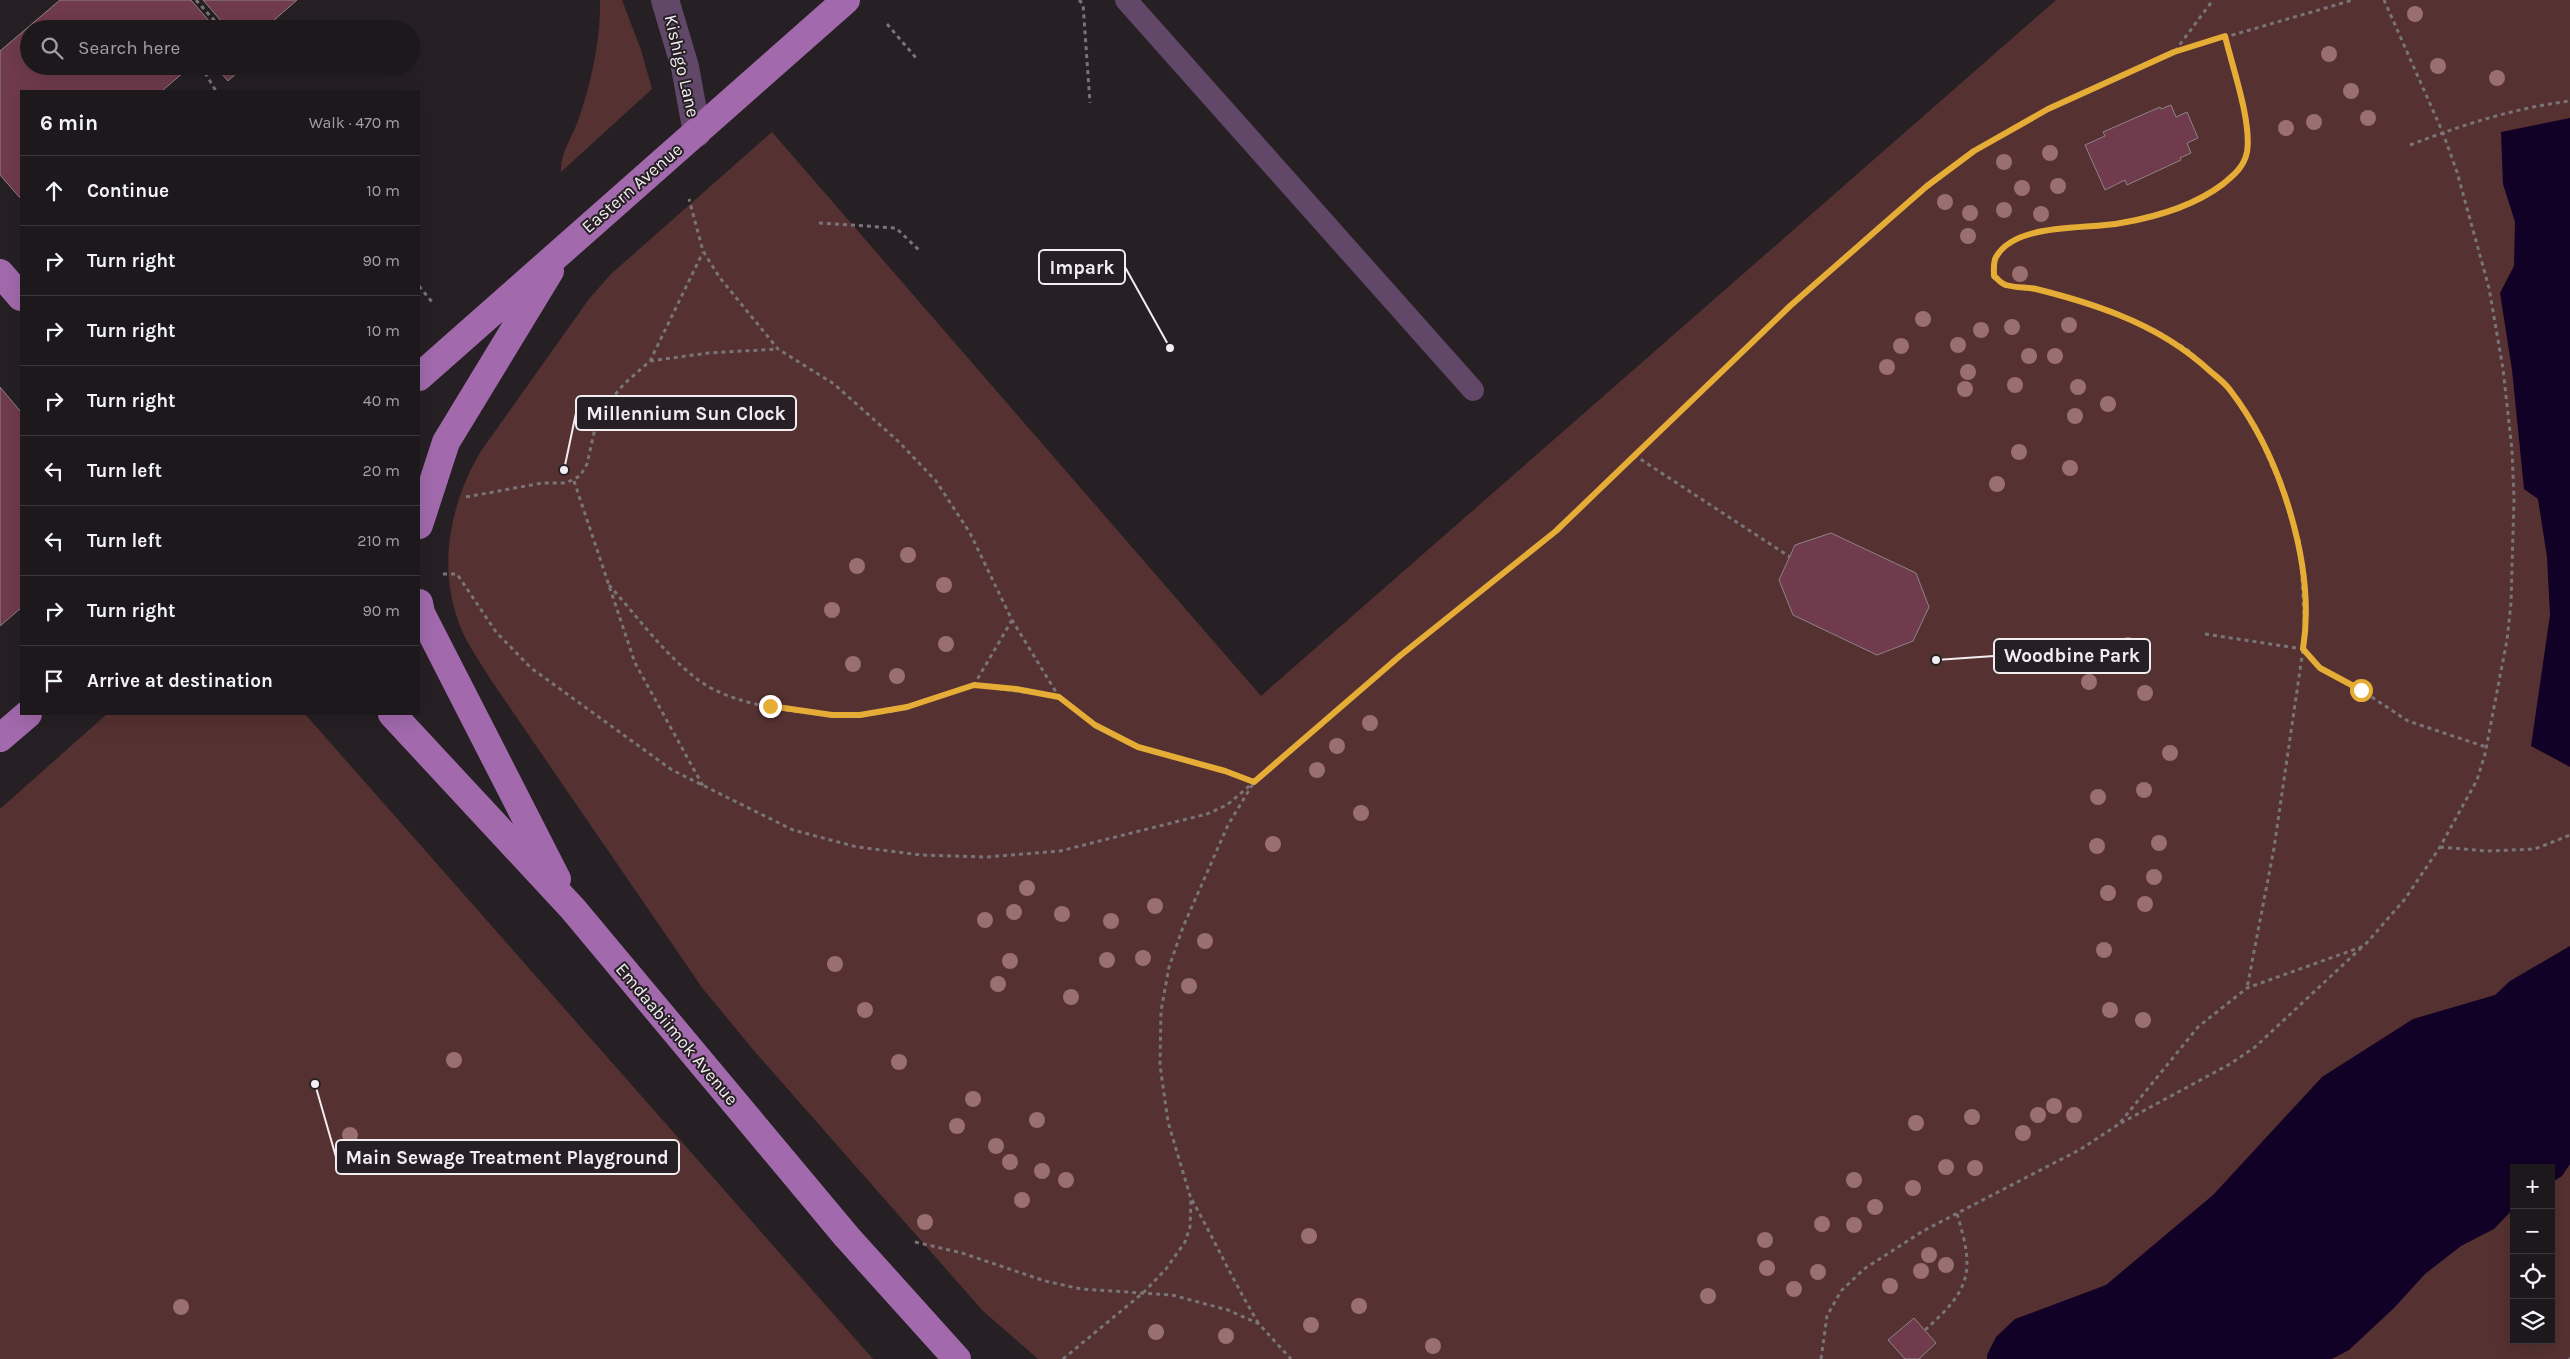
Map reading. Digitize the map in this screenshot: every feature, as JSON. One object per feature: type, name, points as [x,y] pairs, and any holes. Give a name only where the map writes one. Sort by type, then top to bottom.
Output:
[{"type":"main road","name":"Eastern Avenue","points":[[420,375],[846,0]]},
{"type":"main road","points":[[420,522],[446,442],[565,246]]},
{"type":"main road","points":[[0,273],[20,296]]},
{"type":"main road","points":[[420,608],[573,909]]},
{"type":"main road","points":[[0,738],[27,715]]},
{"type":"main road","name":"Emdaabiimok Avenue","points":[[393,715],[573,909],[847,1237],[957,1359]]},
{"type":"street","name":"Kishigo Lane","points":[[665,0],[685,67],[697,133]]},
{"type":"lane","points":[[1126,0],[1473,390]]},
{"type":"path","points":[[196,0],[214,20]]},
{"type":"path","points":[[1079,0],[1083,4],[1090,104]]},
{"type":"path","points":[[2174,52],[2213,0]]},
{"type":"path","points":[[443,574],[457,574],[496,632],[531,668],[649,754],[703,787],[794,830],[830,842],[922,855],[986,857],[1060,851],[1206,814],[1227,805],[1401,655],[1556,531],[1790,306],[1872,232],[1974,151],[2048,109],[2174,52],[2353,0]]},
{"type":"path","points":[[1821,1359],[1827,1316],[1841,1291],[1864,1269],[1923,1231],[2081,1149],[2119,1124],[2230,1064],[2254,1047],[2364,946],[2405,898],[2440,847],[2477,780],[2486,747],[2507,640],[2513,567],[2514,499],[2511,441],[2489,288],[2470,214],[2442,133],[2384,0]]},
{"type":"path","points":[[887,24],[917,59]]},
{"type":"path","points":[[2225,36],[2247,128],[2247,152],[2239,171],[2213,192],[2185,206],[2139,220],[2118,224],[2073,227],[2024,236],[2006,246],[1995,258],[1994,276],[2004,285],[2034,289],[2080,300],[2155,330],[2188,350],[2230,389],[2260,439],[2286,496],[2300,543],[2305,636],[2274,848],[2247,988]]},
{"type":"path","points":[[206,75],[215,90]]},
{"type":"path","points":[[2410,145],[2442,133],[2532,106],[2570,101]]},
{"type":"path","points":[[689,199],[703,251],[726,286],[778,349],[834,384],[899,442],[926,470],[970,533],[1012,620],[1059,697],[1095,725],[1138,747],[1225,771],[1254,782]]},
{"type":"path","points":[[819,223],[896,228],[921,252]]},
{"type":"path","points":[[460,498],[542,483],[574,481],[587,464],[598,416],[624,384],[650,361],[703,251]]},
{"type":"path","points":[[420,287],[432,302]]},
{"type":"path","points":[[650,361],[708,353],[778,349]]},
{"type":"path","points":[[1634,455],[1790,557]]},
{"type":"path","points":[[574,481],[635,662],[703,787]]},
{"type":"path","points":[[609,585],[680,665],[698,680],[711,688],[751,703],[801,712],[860,715],[907,707],[974,685],[1059,697]]},
{"type":"path","points":[[974,685],[1012,620]]},
{"type":"path","points":[[2205,634],[2303,649],[2320,668],[2361,690],[2408,721],[2486,747]]},
{"type":"path","points":[[1254,782],[1225,832],[1183,927],[1169,968],[1161,1011],[1160,1065],[1168,1122],[1191,1199],[1214,1240],[1233,1283],[1259,1324],[1291,1359]]},
{"type":"path","points":[[2440,847],[2487,850],[2534,849],[2570,835]]},
{"type":"path","points":[[2119,1124],[2198,1027],[2247,988],[2364,946]]},
{"type":"path","points":[[1063,1359],[1144,1292],[1166,1269],[1184,1245],[1190,1226],[1191,1199]]},
{"type":"path","points":[[1925,1330],[1960,1294],[1968,1270],[1966,1241],[1958,1214]]},
{"type":"path","points":[[915,1242],[962,1253],[1044,1281],[1081,1289],[1144,1292],[1199,1301],[1228,1310],[1259,1324]]},
{"type":"shaded area","points":[[600,0],[622,0],[641,50],[652,89],[561,172],[564,152],[578,121],[591,77],[599,30]]},
{"type":"shaded area","points":[[2056,0],[2570,0],[2570,1359],[1038,1359],[983,1311],[756,1053],[703,989],[491,680],[467,641],[457,618],[451,594],[448,569],[449,544],[453,520],[469,473],[481,451],[589,299],[611,274],[772,132],[1261,696]]},
{"type":"shaded area","points":[[2570,118],[2570,767],[2531,746],[2550,615],[2547,557],[2538,499],[2524,489],[2512,370],[2500,293],[2514,266],[2515,222],[2503,184],[2501,132]]},
{"type":"shaded area","points":[[106,715],[306,715],[873,1359],[0,1359],[0,809]]},
{"type":"shaded area","points":[[2570,946],[2570,1164],[2562,1176],[2555,1180],[2555,1164],[2510,1164],[2510,1212],[2494,1229],[2461,1246],[2425,1274],[2394,1308],[2349,1350],[2332,1359],[1987,1359],[1987,1355],[1996,1337],[2015,1319],[2106,1285],[2213,1195],[2322,1077],[2413,1019],[2495,995],[2510,981]]},
{"type":"building","points":[[60,0],[191,0],[208,20],[36,20]]},
{"type":"building","points":[[203,0],[297,0],[274,20],[220,20]]},
{"type":"building","points":[[20,34],[20,75],[181,75],[163,90],[20,90],[20,198],[0,175],[0,51]]},
{"type":"building","points":[[223,75],[235,75],[228,81]]},
{"type":"building","points":[[2171,105],[2176,117],[2187,112],[2198,138],[2187,143],[2191,153],[2180,158],[2181,160],[2127,185],[2125,180],[2105,190],[2085,145],[2105,136],[2103,132],[2160,107],[2161,109]]},
{"type":"building","points":[[0,387],[20,411],[20,609],[0,626]]},
{"type":"building","points":[[1831,533],[1916,573],[1929,607],[1913,641],[1877,655],[1793,615],[1779,580],[1795,545]]},
{"type":"building","points":[[1914,1318],[1936,1343],[1919,1359],[1905,1359],[1888,1340]]},
{"type":"place","name":"Impark","points":[[1170,348]]},
{"type":"place","name":"Millennium Sun Clock","points":[[564,470]]},
{"type":"place","name":"Woodbine Park","points":[[1936,660]]},
{"type":"place","name":"Main Sewage Treatment Playground","points":[[315,1084]]},
{"type":"route","points":[[770,706],[801,712],[860,715],[882,713],[907,707],[974,685],[1016,689],[1059,697],[1095,725],[1138,747],[1225,771],[1254,782],[1401,655],[1556,531],[1790,306],[1879,226],[1927,186],[1974,151],[2048,109],[2174,52],[2225,36],[2247,128],[2247,152],[2239,171],[2213,192],[2185,206],[2139,220],[2118,224],[2073,227],[2024,236],[2006,246],[1995,258],[1994,276],[2004,285],[2034,289],[2080,300],[2155,330],[2188,350],[2230,389],[2260,439],[2286,496],[2300,543],[2304,591],[2305,636],[2303,649],[2320,668],[2361,690]]}]
